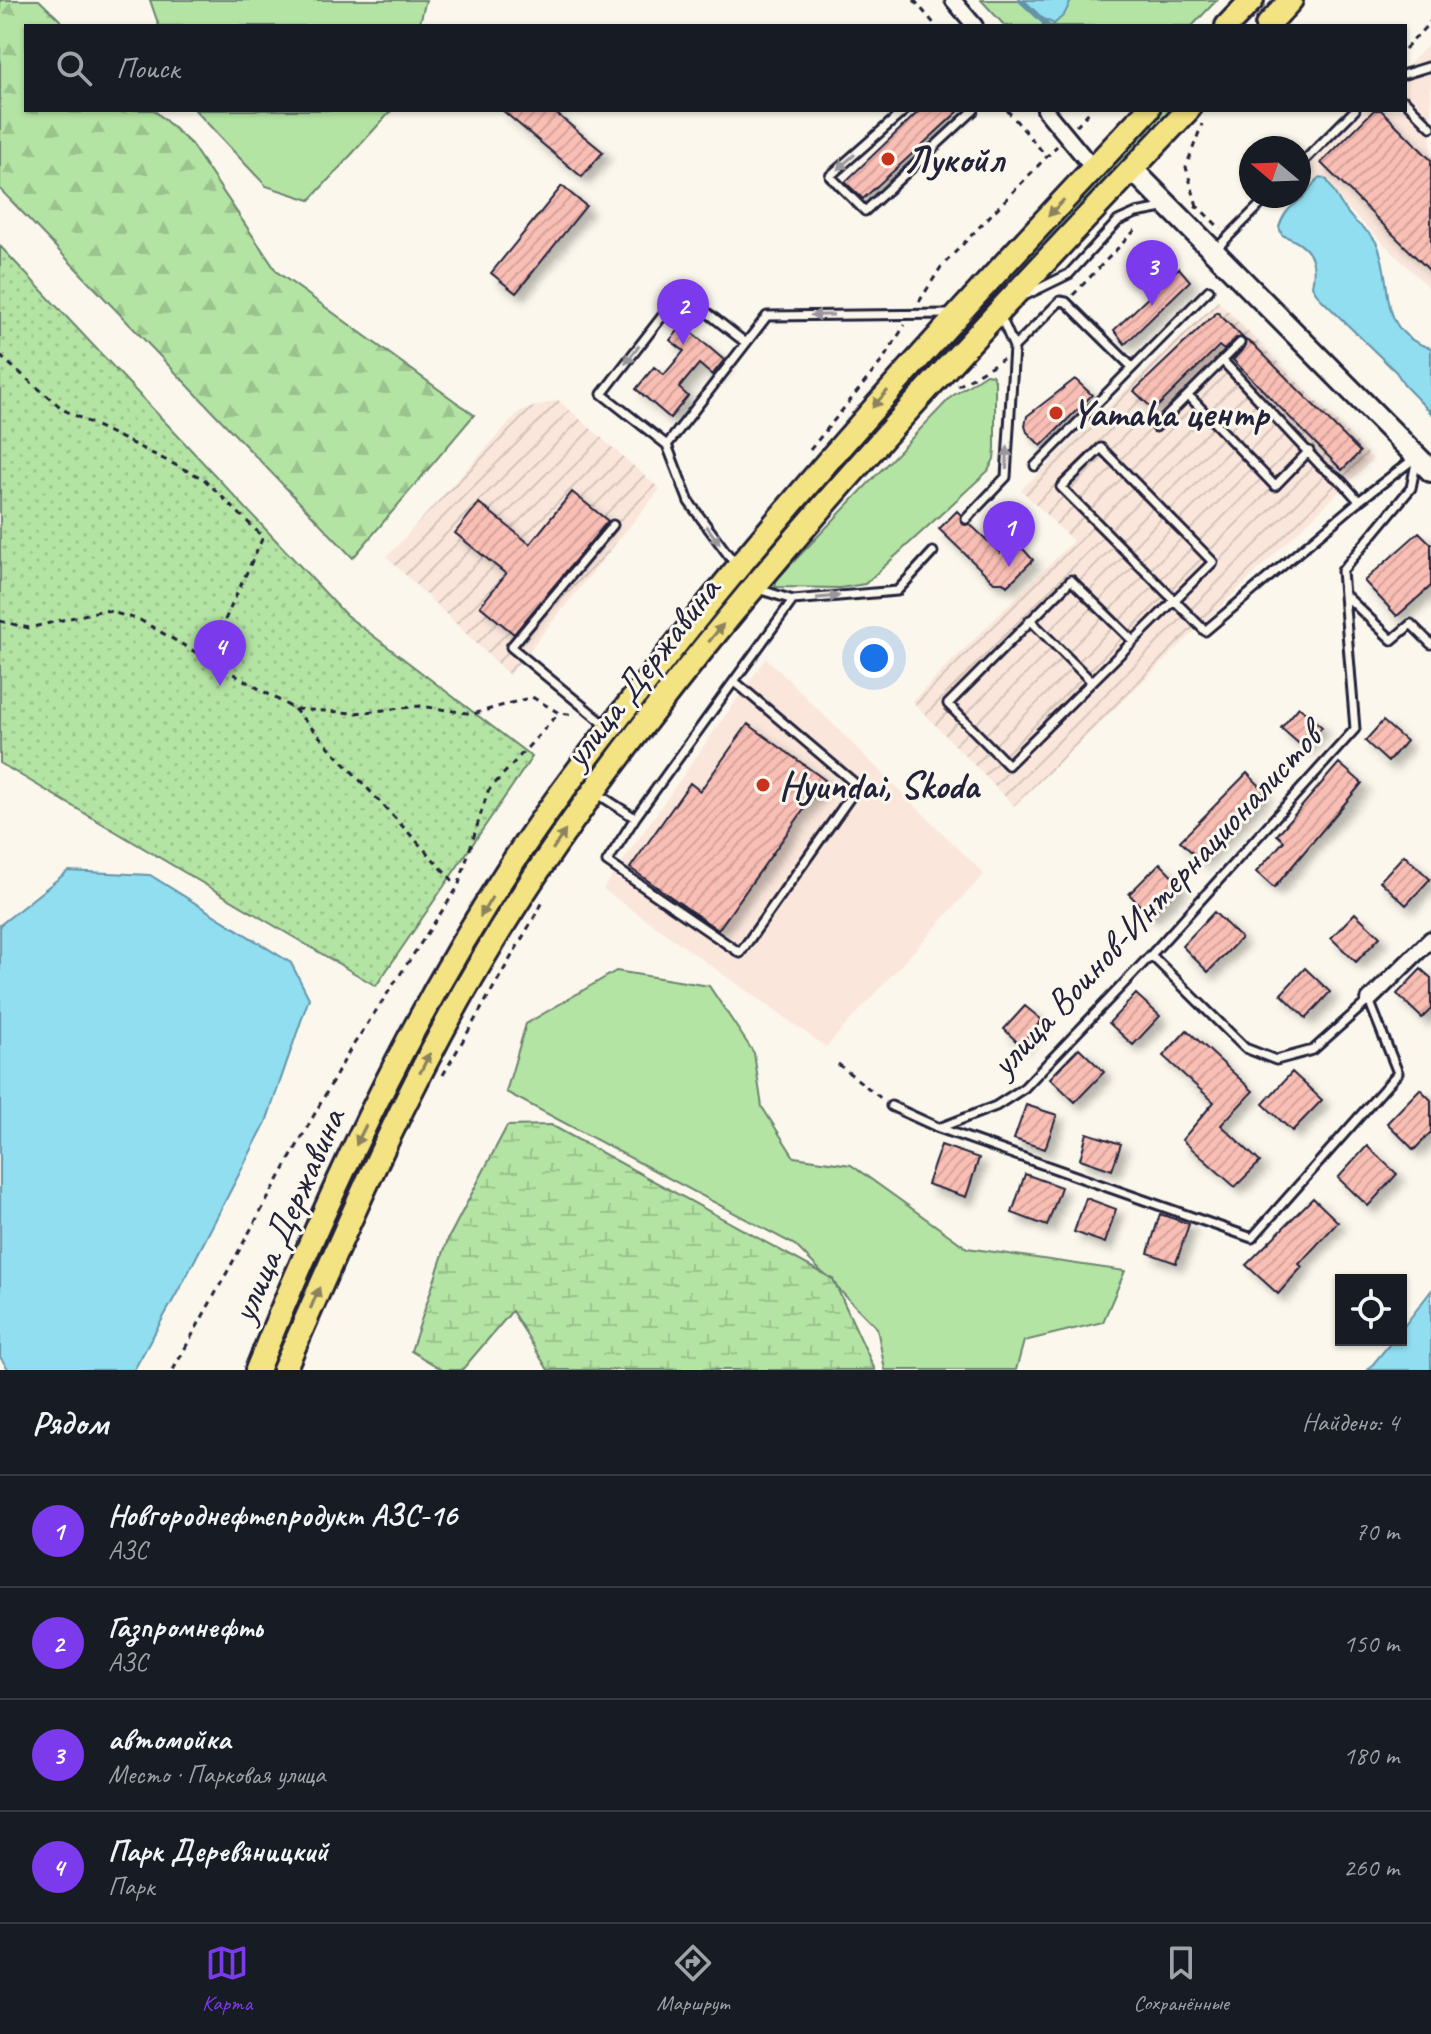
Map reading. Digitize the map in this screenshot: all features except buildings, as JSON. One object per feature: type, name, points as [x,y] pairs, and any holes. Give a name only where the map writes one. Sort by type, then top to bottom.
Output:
[{"type":"main road","points":[[1229,24],[1252,0]]},
{"type":"main road","points":[[1269,24],[1291,0]]},
{"type":"main road","name":"улица Державина","points":[[257,1370],[350,1156],[442,980],[602,722],[853,429],[956,314],[1146,112]]},
{"type":"main road","name":"улица Державина","points":[[284,1370],[366,1180],[428,1058],[493,942],[593,791],[753,587],[874,446],[1132,169],[1197,112]]},
{"type":"street","points":[[953,0],[973,24]]},
{"type":"street","points":[[1047,112],[1093,168]]},
{"type":"street","points":[[1132,169],[1424,464]]},
{"type":"street","points":[[956,314],[978,334]]},
{"type":"street","points":[[1369,1000],[1431,939]]},
{"type":"lane","points":[[1407,73],[1431,66]]},
{"type":"lane","points":[[1407,103],[1431,127]]},
{"type":"lane","points":[[903,112],[830,176],[865,211],[972,112]]},
{"type":"lane","points":[[1311,154],[1353,112]]},
{"type":"lane","points":[[966,519],[1006,477],[1014,347],[1002,308],[1069,274],[1118,221],[1136,213],[1169,207]]},
{"type":"lane","points":[[1213,252],[1257,208]]},
{"type":"lane","points":[[1035,466],[1209,290]]},
{"type":"lane","points":[[737,568],[689,502],[667,445],[602,394],[681,292],[746,343]]},
{"type":"lane","points":[[1014,347],[1060,301],[1066,302],[1132,367]]},
{"type":"lane","points":[[667,445],[767,316],[956,314]]},
{"type":"lane","points":[[1156,427],[1240,343]]},
{"type":"lane","points":[[1222,360],[1359,501]]},
{"type":"lane","points":[[1188,395],[1275,486],[1309,451]]},
{"type":"lane","points":[[1133,641],[1071,580],[948,704],[1008,765],[1092,682],[1133,641],[1174,600],[1213,562],[1101,448],[1061,487],[1174,600],[1205,631],[1359,501],[1424,464]]},
{"type":"lane","name":"улица Воинов-Интернационалистов","points":[[939,1128],[996,1106],[1024,1088],[1151,955],[1355,729],[1342,571],[1411,488],[1424,464]]},
{"type":"lane","points":[[602,722],[511,647],[613,525]]},
{"type":"lane","points":[[753,587],[793,600],[897,591],[933,552]]},
{"type":"lane","points":[[1344,594],[1392,640],[1411,624],[1431,644]]},
{"type":"lane","points":[[734,681],[858,786],[740,953],[607,862],[635,818],[734,681],[793,600]]},
{"type":"lane","points":[[1030,620],[1092,682]]},
{"type":"lane","points":[[593,791],[635,818]]},
{"type":"lane","points":[[891,1106],[939,1128],[1252,1238],[1398,1073],[1369,1000],[1313,1050],[1276,1060],[1245,1048],[1151,955]]},
{"type":"path","points":[[914,0],[934,24]]},
{"type":"path","points":[[1407,47],[1431,21]]},
{"type":"path","points":[[1009,112],[1047,157]]},
{"type":"path","points":[[1197,112],[1186,167],[1197,206]]},
{"type":"path","points":[[0,356],[64,410],[204,479],[263,537],[207,659]]},
{"type":"path","points":[[0,621],[29,628],[104,610],[140,620],[294,709],[458,887]]},
{"type":"path","points":[[294,709],[355,713],[421,706],[473,714],[532,697],[559,713],[602,722]]},
{"type":"path","points":[[173,1370],[350,1050],[458,887],[488,791],[559,713]]},
{"type":"path","points":[[838,1064],[891,1106]]},
{"type":"shaded area","points":[[1431,42],[1431,290],[1311,172],[1311,164],[1362,112],[1407,112],[1407,67]]},
{"type":"shaded area","points":[[1218,301],[1373,459],[1014,806],[912,701],[1073,541],[1021,490]]},
{"type":"shaded area","points":[[558,400],[660,489],[509,675],[387,557],[520,411]]},
{"type":"shaded area","points":[[766,658],[984,874],[826,1047],[603,889]]},
{"type":"green space","points":[[0,0],[39,0],[64,24],[24,24],[24,112],[156,112],[191,144],[277,272],[474,415],[353,558],[0,189]]},
{"type":"green space","points":[[150,0],[426,0],[420,24],[158,24]]},
{"type":"green space","points":[[981,0],[1217,0],[1194,24],[1003,24]]},
{"type":"green space","points":[[197,112],[390,112],[310,200],[266,186]]},
{"type":"green space","points":[[1158,112],[1173,112],[977,321],[968,313]]},
{"type":"green space","points":[[0,246],[346,615],[532,757],[376,986],[0,763]]},
{"type":"green space","points":[[953,335],[959,340],[846,467],[840,461]]},
{"type":"green space","points":[[986,374],[992,375],[995,380],[995,448],[988,471],[865,584],[840,588],[775,587],[777,579],[951,397]]},
{"type":"green space","points":[[616,971],[709,986],[754,1053],[762,1107],[794,1157],[851,1165],[967,1248],[1125,1271],[1103,1322],[1024,1341],[1016,1370],[885,1370],[877,1328],[795,1245],[506,1092],[526,1024]]},
{"type":"green space","points":[[551,1125],[833,1279],[875,1370],[548,1370],[512,1311],[462,1370],[443,1370],[411,1351],[448,1239],[507,1126]]},
{"type":"water","points":[[1024,0],[1071,1],[1064,15],[1054,24],[1042,18]]},
{"type":"water","points":[[1320,177],[1327,180],[1347,213],[1372,236],[1382,260],[1394,319],[1401,331],[1413,341],[1431,348],[1431,413],[1396,372],[1319,297],[1312,286],[1314,268],[1309,254],[1299,243],[1282,235],[1279,227],[1289,209],[1311,208],[1311,186]]},
{"type":"water","points":[[68,871],[150,875],[291,963],[309,998],[266,1122],[134,1370],[9,1370],[0,1357],[0,925]]},
{"type":"water","points":[[1431,1291],[1431,1370],[1368,1370],[1388,1346],[1407,1346],[1407,1322]]},
{"type":"waterway","points":[[1020,0],[1046,24]]},
{"type":"place","name":"Лукойл","points":[[888,159]]},
{"type":"place","name":"автомойка","points":[[1152,306]]},
{"type":"place","name":"Газпромнефть","points":[[683,345]]},
{"type":"place","name":"Yamaha центр","points":[[1056,413]]},
{"type":"place","name":"Новгороднефтепродукт АЗС-16","points":[[1009,567]]},
{"type":"place","name":"Парк Деревяницкий","points":[[220,686]]},
{"type":"place","name":"Hyundai, Skoda","points":[[763,785]]}]
